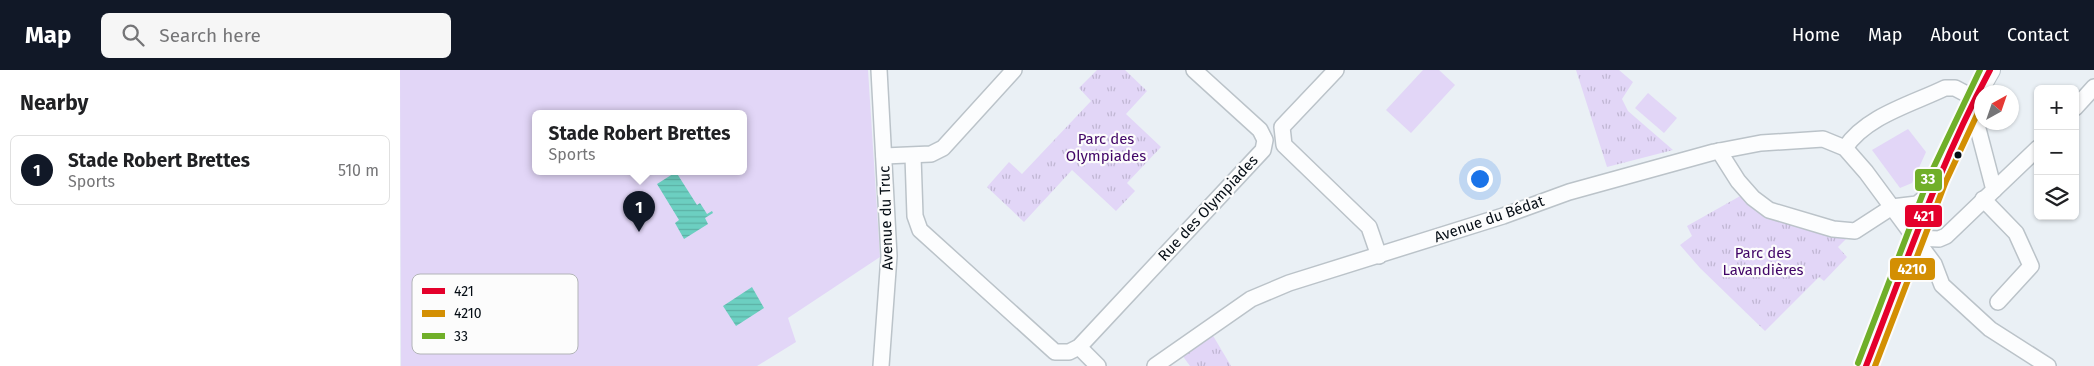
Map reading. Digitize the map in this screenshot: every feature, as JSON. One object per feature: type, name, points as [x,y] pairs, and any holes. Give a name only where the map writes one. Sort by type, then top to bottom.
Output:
[{"type":"main road","points":[[1866,366],[1935,189],[1972,102],[1990,70]]},
{"type":"street","name":"Avenue du Truc","points":[[879,70],[889,256],[881,366]]},
{"type":"street","points":[[884,156],[931,154],[942,148],[1014,70]]},
{"type":"street","name":"Rue des Olympiades","points":[[1079,347],[1262,150],[1265,140],[1260,130],[1194,70]]},
{"type":"street","points":[[1336,70],[1282,127],[1284,145],[1369,227],[1379,256]]},
{"type":"street","points":[[2079,104],[2094,87]]},
{"type":"street","points":[[1998,302],[2031,266],[2016,233],[1989,194],[1972,102],[1956,88],[1945,88],[1868,125],[1852,138],[1845,148],[1934,264],[1942,285],[1990,329],[2048,366]]},
{"type":"street","name":"Avenue du Bédat","points":[[1155,366],[1251,299],[1289,283],[1503,216],[1569,192],[1719,151],[1761,143],[1796,139],[1823,139],[1845,148]]},
{"type":"street","points":[[1719,151],[1743,187],[1753,198],[1769,210],[1833,229],[1855,231],[1892,207],[1918,204],[1935,189]]},
{"type":"street","points":[[1915,238],[1939,239],[1946,236],[2034,152]]},
{"type":"street","points":[[913,156],[915,216],[920,230],[1055,352],[1069,352],[1079,347],[1098,366]]},
{"type":"green space","points":[[400,70],[868,70],[880,257],[788,318],[796,342],[757,366],[401,366]]},
{"type":"green space","name":"Parc des Olympiades","points":[[1097,70],[1125,70],[1147,91],[1126,114],[1161,147],[1127,183],[1135,191],[1116,211],[1072,170],[1024,222],[987,187],[1009,162],[1022,174],[1091,101],[1079,88]]},
{"type":"green space","points":[[1423,70],[1439,70],[1455,85],[1411,133],[1386,110]]},
{"type":"green space","points":[[1576,70],[1619,70],[1633,82],[1622,99],[1628,111],[1673,150],[1607,167]]},
{"type":"green space","points":[[1648,93],[1677,118],[1664,133],[1635,108]]},
{"type":"green space","points":[[1908,129],[1926,152],[1912,183],[1900,188],[1872,150]]},
{"type":"green space","name":"Parc des Lavandières","points":[[1742,195],[1753,209],[1759,207],[1848,237],[1838,247],[1847,257],[1824,281],[1819,277],[1765,331],[1700,268],[1680,245],[1692,236],[1687,226]]},
{"type":"green space","points":[[1212,334],[1231,366],[1190,366],[1182,355]]},
{"type":"shaded area","points":[[671,175],[678,175],[697,205],[700,203],[707,214],[712,211],[713,213],[705,218],[708,224],[684,239],[675,223],[679,220],[657,184]]},
{"type":"shaded area","points":[[752,287],[764,308],[736,326],[723,306]]},
{"type":"transit line","name":"33","points":[[1858,363],[1930,175],[1980,70]]},
{"type":"transit line","name":"421","points":[[1866,366],[1939,179],[1990,70]]},
{"type":"transit line","name":"4210","points":[[1875,366],[1946,181],[1974,121]]},
{"type":"place","name":"Stade Robert Brettes","points":[[639,232]]}]
